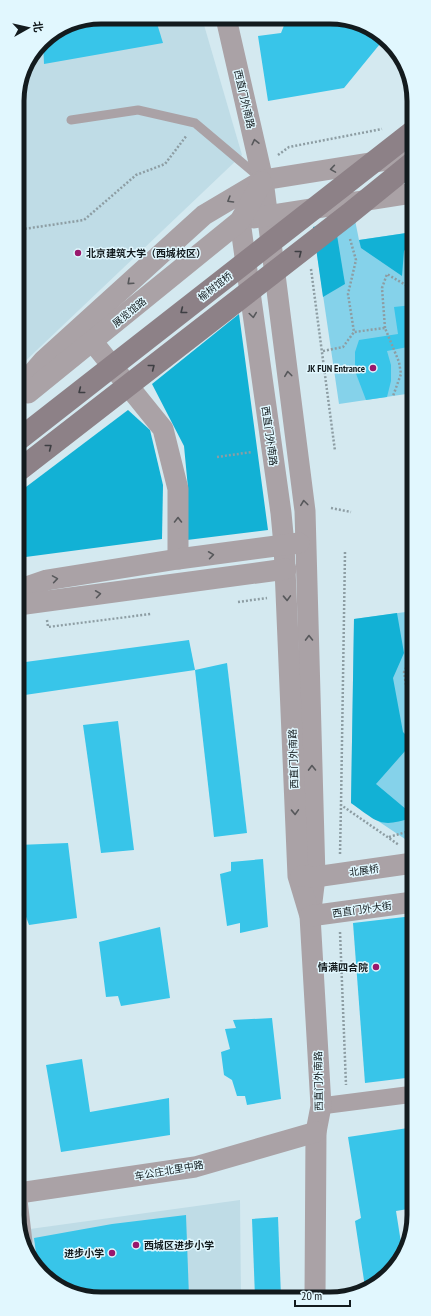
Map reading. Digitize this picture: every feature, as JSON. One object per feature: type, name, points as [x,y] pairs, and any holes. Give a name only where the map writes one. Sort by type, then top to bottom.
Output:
[{"type":"main road","name":"榆树馆桥","points":[[24,435],[407,136]]},
{"type":"main road","points":[[24,465],[343,219],[407,166]]},
{"type":"street","name":"西直门外南路","points":[[227,24],[263,180],[305,511],[307,542],[306,876]]},
{"type":"street","points":[[24,383],[44,360],[204,215],[263,180],[407,157]]},
{"type":"street","points":[[240,221],[263,180]]},
{"type":"street","points":[[240,221],[407,194]]},
{"type":"street","name":"西直门外南路","points":[[240,221],[272,449],[286,570],[306,876],[310,916],[320,1106],[316,1132],[315,1292]]},
{"type":"street","name":"展览馆路","points":[[24,396],[240,221]]},
{"type":"street","points":[[92,341],[163,429],[178,489],[178,559]]},
{"type":"street","points":[[24,588],[48,580],[178,559],[307,542]]},
{"type":"street","points":[[24,604],[286,570]]},
{"type":"street","name":"北展桥","points":[[306,876],[407,856]]},
{"type":"street","name":"西直门外大街","points":[[310,916],[407,903]]},
{"type":"street","points":[[320,1106],[407,1095]]},
{"type":"street","name":"车公庄北里中路","points":[[24,1192],[195,1167],[316,1132]]},
{"type":"lane","points":[[71,120],[138,110],[195,123],[263,180]]},
{"type":"path","points":[[24,229],[84,220],[136,175],[164,164],[195,123]]},
{"type":"path","points":[[323,351],[343,347],[354,332],[348,294],[356,260],[348,233]]},
{"type":"path","points":[[311,266],[335,451]]},
{"type":"path","points":[[393,396],[401,374],[399,362],[385,328],[382,288],[388,274],[407,286]]},
{"type":"path","points":[[354,332],[385,328]]},
{"type":"path","points":[[217,456],[272,449]]},
{"type":"path","points":[[331,508],[351,512]]},
{"type":"path","points":[[345,552],[341,805],[388,838],[407,854]]},
{"type":"path","points":[[238,602],[287,596]]},
{"type":"path","points":[[44,601],[48,627],[150,614]]},
{"type":"path","points":[[407,666],[404,672],[407,691]]},
{"type":"path","points":[[388,838],[407,832]]},
{"type":"path","points":[[340,927],[347,1102]]},
{"type":"shaded area","name":"北京建筑大学（西城校区）","points":[[204,24],[242,155],[24,362],[24,96],[27,81],[34,62],[44,48],[48,48],[48,44],[62,34],[86,25]]},
{"type":"shaded area","points":[[355,220],[359,240],[407,233],[407,394],[339,404],[313,227]]},
{"type":"shaded area","points":[[335,223],[345,284],[323,297],[313,227]]},
{"type":"shaded area","points":[[407,233],[407,247],[404,251],[402,276],[361,248],[359,240]]},
{"type":"shaded area","points":[[239,314],[268,530],[187,540],[188,488],[184,446],[152,384]]},
{"type":"shaded area","points":[[128,410],[150,430],[163,485],[162,539],[24,557],[24,488]]},
{"type":"shaded area","points":[[407,612],[407,840],[351,803],[354,619]]},
{"type":"shaded area","points":[[397,613],[404,653],[393,678],[403,732],[407,736],[407,749],[376,784],[407,810],[407,819],[393,823],[380,822],[367,815],[351,803],[354,619]]},
{"type":"shaded area","name":"西城区进步小学","points":[[240,1200],[241,1292],[86,1291],[62,1282],[46,1270],[33,1251],[30,1229]]},
{"type":"building","points":[[157,24],[163,43],[44,64],[43,50],[48,48],[48,44],[62,34],[86,25]]},
{"type":"building","points":[[285,24],[345,25],[369,34],[381,43],[344,88],[268,101],[258,36],[281,33]]},
{"type":"building","name":"JK FUN Entrance","points":[[407,306],[407,347],[387,351],[391,365],[391,381],[387,397],[366,400],[355,371],[355,352],[359,340],[398,334],[394,307]]},
{"type":"building","points":[[189,640],[195,670],[24,695],[24,662]]},
{"type":"building","points":[[227,663],[247,833],[214,837],[195,670]]},
{"type":"building","points":[[118,721],[134,850],[101,853],[83,725]]},
{"type":"building","points":[[68,843],[77,918],[29,925],[24,914],[24,845]]},
{"type":"building","points":[[263,859],[268,927],[240,933],[240,923],[227,926],[220,874],[231,871],[231,862]]},
{"type":"building","points":[[407,917],[407,1078],[365,1083],[353,923]]},
{"type":"building","points":[[160,927],[170,998],[121,1006],[118,996],[106,997],[99,942]]},
{"type":"building","points":[[272,1018],[281,1099],[247,1105],[245,1096],[237,1096],[232,1080],[224,1075],[221,1052],[230,1049],[225,1029],[236,1028],[233,1020]]},
{"type":"building","points":[[82,1059],[90,1112],[169,1098],[170,1135],[61,1152],[46,1065]]},
{"type":"building","points":[[407,1128],[407,1209],[396,1211],[401,1244],[388,1266],[381,1273],[365,1284],[355,1221],[361,1218],[348,1137]]},
{"type":"building","name":"进步小学","points":[[186,1215],[189,1292],[86,1291],[62,1282],[46,1270],[37,1257],[34,1238],[112,1224]]},
{"type":"building","points":[[278,1217],[281,1292],[255,1292],[252,1219]]},
{"type":"place","name":"北京建筑大学（西城校区）","points":[[78,253]]},
{"type":"place","name":"JK FUN Entrance","points":[[373,368]]},
{"type":"place","name":"情满四合院","points":[[376,967]]},
{"type":"place","name":"西城区进步小学","points":[[136,1245]]},
{"type":"place","name":"进步小学","points":[[112,1253]]}]
